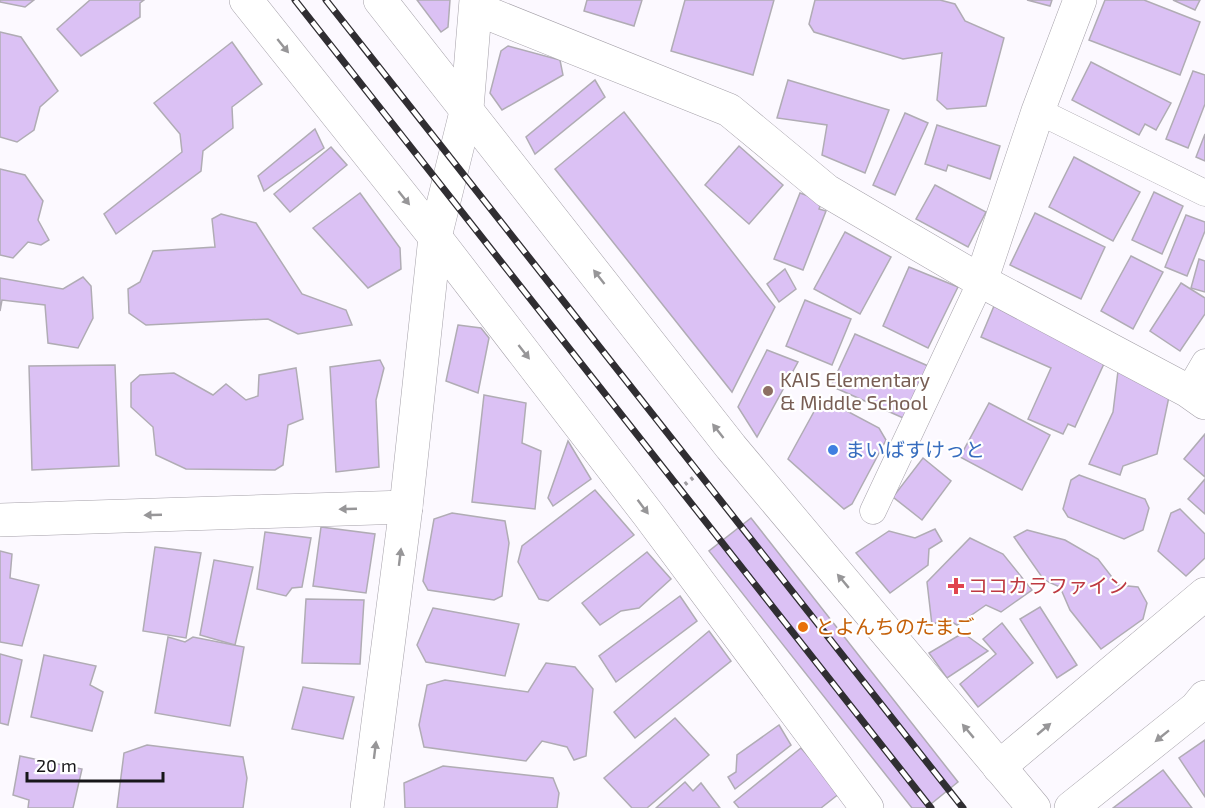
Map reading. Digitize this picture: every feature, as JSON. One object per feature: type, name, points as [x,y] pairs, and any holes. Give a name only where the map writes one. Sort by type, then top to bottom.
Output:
[{"type":"street","points":[[246,0],[435,237],[648,514],[867,808]]},
{"type":"street","points":[[380,0],[731,447],[1034,808]]},
{"type":"street","points":[[981,281],[1038,111],[1080,0]]},
{"type":"street","points":[[367,808],[406,507],[435,237],[467,108],[477,4],[729,110],[827,191],[981,281],[1196,397]]},
{"type":"street","points":[[0,520],[406,507]]},
{"type":"street","points":[[1003,771],[1205,594]]},
{"type":"street","points":[[1071,808],[1196,708],[1205,697]]},
{"type":"lane","points":[[1038,111],[1205,193]]},
{"type":"lane","points":[[873,511],[981,281]]},
{"type":"lane","points":[[1196,397],[1205,362]]},
{"type":"path","points":[[648,514],[701,472]]},
{"type":"building","points":[[0,0],[34,0],[25,7],[0,2]]},
{"type":"building","points":[[90,0],[144,0],[140,3],[140,17],[81,56],[57,29]]},
{"type":"building","points":[[417,0],[450,0],[448,27],[441,32]]},
{"type":"building","points":[[587,0],[642,0],[634,26],[584,11]]},
{"type":"building","points":[[685,0],[774,0],[753,75],[671,51]]},
{"type":"building","points":[[815,0],[940,0],[955,4],[965,21],[1004,38],[986,106],[947,109],[937,100],[942,53],[903,59],[814,32],[809,24]]},
{"type":"building","points":[[1027,0],[1052,0],[1050,6]]},
{"type":"building","points":[[1105,0],[1144,0],[1200,22],[1180,75],[1089,40]]},
{"type":"building","points":[[1173,0],[1200,0],[1195,10]]},
{"type":"building","points":[[0,32],[21,37],[58,91],[40,107],[34,130],[17,142],[0,137]]},
{"type":"building","points":[[232,42],[262,84],[232,107],[233,128],[203,151],[201,171],[116,234],[104,214],[182,152],[180,134],[154,103]]},
{"type":"building","points":[[508,46],[560,60],[563,75],[502,110],[490,93],[501,51]]},
{"type":"building","points":[[1091,62],[1171,103],[1156,130],[1145,124],[1139,135],[1072,100]]},
{"type":"building","points":[[1193,71],[1205,75],[1205,104],[1188,148],[1166,139]]},
{"type":"building","points":[[595,80],[605,97],[535,154],[526,137]]},
{"type":"building","points":[[788,80],[889,110],[865,173],[822,155],[827,125],[777,118]]},
{"type":"building","points":[[624,112],[775,307],[732,392],[555,169]]},
{"type":"building","points":[[905,113],[928,123],[895,195],[873,185]]},
{"type":"building","points":[[937,125],[1000,146],[990,179],[948,165],[946,171],[925,164]]},
{"type":"building","points":[[315,129],[324,148],[264,191],[258,176]]},
{"type":"building","points":[[1205,134],[1205,161],[1196,157]]},
{"type":"building","points":[[739,146],[783,185],[749,224],[705,185]]},
{"type":"building","points":[[331,147],[347,165],[290,212],[274,194]]},
{"type":"building","points":[[1074,157],[1140,192],[1113,241],[1049,207]]},
{"type":"building","points":[[0,169],[25,175],[43,201],[38,220],[49,240],[41,245],[28,242],[13,258],[0,255]]},
{"type":"building","points":[[935,185],[986,212],[968,247],[916,219]]},
{"type":"building","points":[[1154,192],[1183,206],[1162,254],[1132,240]]},
{"type":"building","points":[[360,193],[400,248],[401,269],[368,288],[313,228]]},
{"type":"building","points":[[800,193],[822,201],[819,209],[826,211],[803,270],[774,259]]},
{"type":"building","points":[[1035,213],[1105,247],[1081,299],[1010,265]]},
{"type":"building","points":[[221,214],[256,223],[302,294],[346,310],[352,325],[298,334],[268,319],[146,325],[129,313],[128,289],[140,282],[153,251],[215,247],[212,219]]},
{"type":"building","points":[[1186,215],[1205,222],[1205,231],[1187,276],[1165,267]]},
{"type":"building","points":[[845,232],[891,257],[860,314],[814,289]]},
{"type":"building","points":[[1131,256],[1163,272],[1133,329],[1101,311]]},
{"type":"building","points":[[1199,259],[1205,261],[1205,292],[1191,288]]},
{"type":"building","points":[[909,267],[958,287],[928,348],[883,326]]},
{"type":"building","points":[[785,269],[796,289],[779,302],[767,284]]},
{"type":"building","points":[[83,277],[91,286],[93,318],[78,348],[48,343],[45,305],[2,300],[0,311],[0,278],[63,289]]},
{"type":"building","points":[[1181,283],[1205,298],[1205,314],[1180,351],[1150,331]]},
{"type":"building","points":[[805,300],[851,319],[832,365],[786,346]]},
{"type":"building","points":[[994,306],[1107,357],[1075,427],[1068,424],[1063,434],[1028,419],[1051,368],[981,337]]},
{"type":"building","points":[[458,325],[481,328],[489,338],[478,393],[446,381]]},
{"type":"building","points":[[855,334],[935,369],[910,421],[831,386]]},
{"type":"building","points":[[767,350],[798,362],[757,437],[738,407]]},
{"type":"building","points":[[380,360],[384,368],[376,400],[379,467],[336,472],[330,367]]},
{"type":"building","points":[[115,365],[119,466],[32,470],[29,366]]},
{"type":"building","points":[[296,368],[303,419],[288,425],[283,465],[275,470],[186,469],[156,455],[153,427],[131,407],[131,383],[140,375],[174,373],[213,395],[226,384],[246,400],[258,396],[259,375]]},
{"type":"building","points":[[1118,371],[1170,392],[1157,454],[1123,466],[1120,475],[1089,464],[1113,412]]},
{"type":"building","points":[[484,395],[526,403],[522,443],[541,451],[535,509],[472,502]]},
{"type":"building","points":[[828,401],[879,428],[886,440],[852,504],[844,509],[788,459],[816,408]]},
{"type":"building","points":[[989,403],[1050,435],[1022,490],[960,457]]},
{"type":"building","points":[[1205,434],[1205,477],[1184,459]]},
{"type":"building","points":[[568,441],[591,479],[553,506],[548,498]]},
{"type":"building","points":[[923,458],[951,481],[922,520],[893,497]]},
{"type":"building","points":[[1079,475],[1145,499],[1149,508],[1143,530],[1124,539],[1068,517],[1063,509],[1071,480]]},
{"type":"building","points":[[1205,479],[1205,514],[1188,499]]},
{"type":"building","points":[[595,490],[634,535],[548,601],[539,599],[518,562],[522,546]]},
{"type":"building","points":[[1180,509],[1205,534],[1205,558],[1186,576],[1158,551],[1171,513]]},
{"type":"building","points":[[452,513],[505,521],[509,543],[502,596],[494,600],[428,590],[423,581],[434,519]]},
{"type":"building","points":[[751,518],[958,782],[926,808],[912,808],[709,551]]},
{"type":"building","points":[[321,527],[375,534],[366,593],[313,586]]},
{"type":"building","points":[[935,529],[942,541],[929,549],[928,565],[890,593],[856,553],[889,531],[915,538]]},
{"type":"building","points":[[1027,530],[1065,540],[1098,559],[1118,585],[1138,587],[1147,603],[1143,619],[1101,649],[1070,610],[1060,587],[1044,580],[1014,537]]},
{"type":"building","points":[[265,532],[311,538],[302,587],[292,588],[286,596],[257,589]]},
{"type":"building","points":[[970,538],[1003,554],[1032,590],[1001,612],[986,605],[957,625],[945,618],[932,625],[927,582]]},
{"type":"building","points":[[155,547],[201,553],[186,638],[143,631]]},
{"type":"building","points":[[0,551],[12,554],[10,578],[39,585],[22,646],[0,642]]},
{"type":"building","points":[[647,552],[671,579],[639,608],[621,611],[600,625],[582,603]]},
{"type":"building","points":[[214,560],[253,567],[235,645],[200,635]]},
{"type":"building","points":[[680,596],[697,621],[616,682],[599,656]]},
{"type":"building","points":[[306,599],[364,600],[360,664],[302,663]]},
{"type":"building","points":[[1040,607],[1077,665],[1057,678],[1020,619]]},
{"type":"building","points":[[433,608],[519,624],[505,676],[426,662],[417,645]]},
{"type":"building","points":[[1002,623],[1033,663],[978,707],[960,684],[996,654],[983,639]]},
{"type":"building","points":[[709,631],[731,661],[635,738],[614,712]]},
{"type":"building","points":[[963,633],[988,651],[947,678],[929,653]]},
{"type":"building","points":[[168,637],[185,642],[193,637],[244,647],[230,726],[155,713]]},
{"type":"building","points":[[0,654],[22,660],[8,725],[0,723]]},
{"type":"building","points":[[44,655],[96,666],[90,685],[103,692],[92,731],[31,717]]},
{"type":"building","points":[[546,663],[575,667],[593,689],[586,756],[574,760],[567,747],[542,741],[526,761],[424,747],[419,725],[427,685],[445,680],[528,692]]},
{"type":"building","points":[[303,687],[354,697],[343,739],[292,729]]},
{"type":"building","points":[[675,718],[709,755],[647,808],[632,808],[604,778]]},
{"type":"building","points":[[779,725],[791,745],[735,789],[728,777],[736,772],[737,755]]},
{"type":"building","points":[[1205,740],[1205,797],[1179,758]]},
{"type":"building","points":[[147,745],[243,757],[247,778],[243,808],[117,808],[124,753]]},
{"type":"building","points":[[801,748],[840,793],[821,808],[739,808],[734,802]]},
{"type":"building","points":[[20,756],[82,769],[73,808],[28,808],[29,800],[13,795]]},
{"type":"building","points":[[443,766],[553,778],[559,793],[557,808],[405,808],[404,783]]},
{"type":"building","points":[[1163,770],[1192,808],[1113,808]]},
{"type":"building","points":[[685,782],[693,791],[701,783],[720,808],[656,808]]},
{"type":"railway","points":[[295,0],[931,808]]},
{"type":"railway","points":[[326,0],[963,808]]},
{"type":"place","name":"KAIS Elementary & Middle School","points":[[768,391]]},
{"type":"place","name":"まいばすけっと","points":[[833,450]]},
{"type":"place","name":"ココカラファイン","points":[[956,586]]},
{"type":"place","name":"とよんちのたまご","points":[[803,627]]}]
